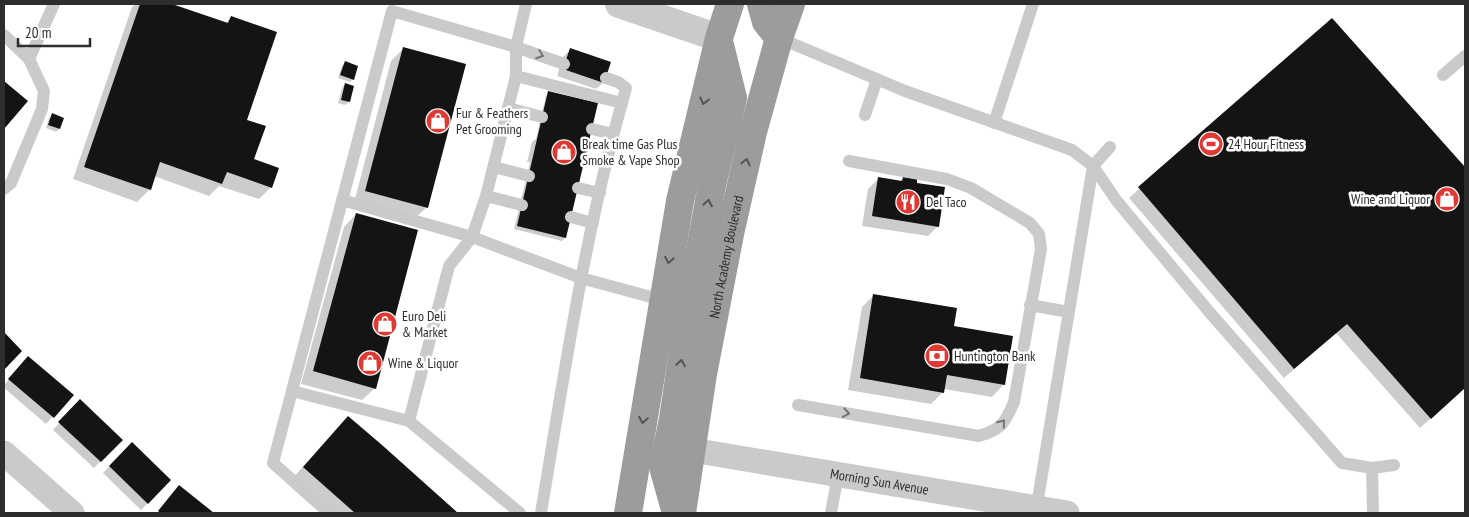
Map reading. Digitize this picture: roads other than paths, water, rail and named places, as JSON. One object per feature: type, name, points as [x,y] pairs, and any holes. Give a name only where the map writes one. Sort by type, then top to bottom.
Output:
[{"type":"highway","points":[[628,513],[680,201],[719,38],[730,4]]},
{"type":"highway","points":[[761,4],[766,22],[779,38]]},
{"type":"highway","name":"North Academy Boulevard","points":[[682,513],[703,374],[730,234],[753,132],[779,38],[791,4]]},
{"type":"highway","points":[[676,513],[663,467],[673,420],[690,304],[712,185],[733,98],[719,38]]},
{"type":"street","points":[[619,4],[719,38]]},
{"type":"street","name":"Morning Sun Avenue","points":[[692,450],[1036,510],[1067,513]]},
{"type":"street","points":[[8,466],[72,513]]},
{"type":"lane","points":[[29,59],[54,4]]},
{"type":"lane","points":[[409,421],[449,266],[472,238],[486,196],[516,76],[516,47],[526,4]]},
{"type":"lane","points":[[994,123],[1033,4]]},
{"type":"lane","points":[[329,513],[273,463],[392,11],[516,47],[564,64]]},
{"type":"lane","points":[[4,35],[29,59],[44,91],[42,109],[10,183],[4,189]]},
{"type":"lane","points":[[779,38],[905,91],[1072,150],[1093,166],[1116,200],[1211,314],[1342,463],[1372,468],[1394,465]]},
{"type":"lane","points":[[1443,75],[1465,56]]},
{"type":"lane","points":[[516,76],[622,103]]},
{"type":"lane","points":[[541,513],[592,223],[626,88],[618,82],[606,78]]},
{"type":"lane","points":[[865,115],[877,79]]},
{"type":"lane","points":[[508,108],[542,117]]},
{"type":"lane","points":[[592,129],[613,134]]},
{"type":"lane","points":[[1036,510],[1093,166],[1110,147]]},
{"type":"lane","points":[[798,405],[979,436],[995,431],[1005,422],[1014,402],[1041,249],[1039,234],[1030,224],[971,188],[947,179],[849,161]]},
{"type":"lane","points":[[494,167],[529,176]]},
{"type":"lane","points":[[578,188],[600,193]]},
{"type":"lane","points":[[486,196],[522,205]]},
{"type":"lane","points":[[342,200],[472,238],[581,278],[662,300]]},
{"type":"lane","points":[[571,217],[592,223]]},
{"type":"lane","points":[[1030,305],[1069,312]]},
{"type":"lane","points":[[292,391],[409,421],[520,513]]},
{"type":"lane","points":[[1372,468],[1373,513]]},
{"type":"lane","points":[[831,513],[838,474]]},
{"type":"place","name":"Fur & Feathers Pet Grooming","points":[[438,121]]},
{"type":"place","name":"24 Hour Fitness","points":[[1211,144]]},
{"type":"place","name":"Break time Gas Plus Smoke & Vape Shop","points":[[564,152]]},
{"type":"place","name":"Wine and Liquor","points":[[1447,199]]},
{"type":"place","name":"Del Taco","points":[[908,202]]},
{"type":"place","name":"Euro Deli & Market","points":[[385,324]]},
{"type":"place","name":"Huntington Bank","points":[[937,356]]},
{"type":"place","name":"Wine & Liquor","points":[[370,363]]}]
